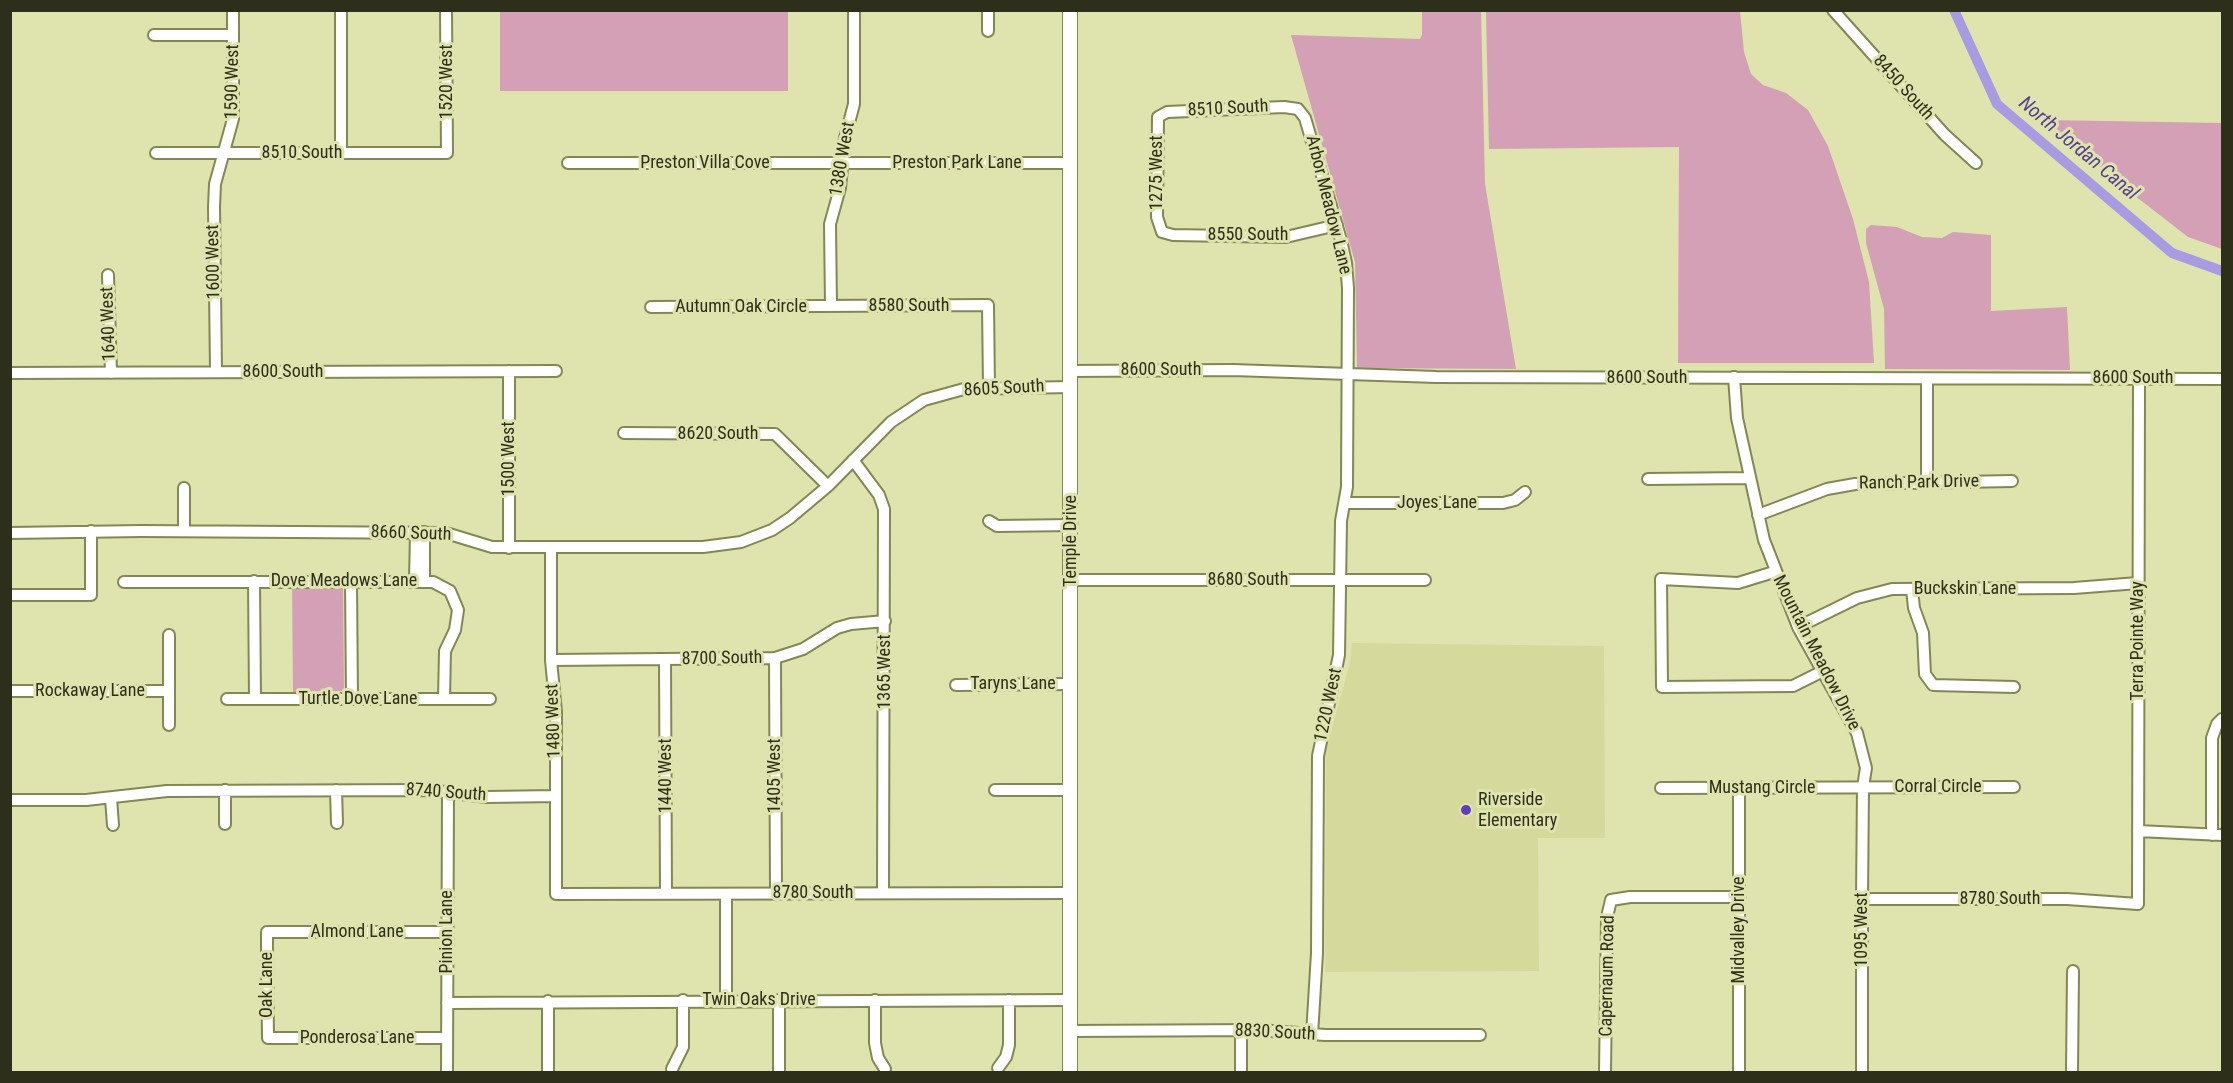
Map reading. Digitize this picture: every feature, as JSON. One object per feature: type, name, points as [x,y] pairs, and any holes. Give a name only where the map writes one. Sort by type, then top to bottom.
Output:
[{"type":"street","name":"1590 West","points":[[224,153],[233,119],[234,10]]},
{"type":"street","points":[[341,10],[341,153]]},
{"type":"street","name":"1520 West","points":[[446,10],[447,153]]},
{"type":"street","name":"1380 West","points":[[831,306],[830,224],[840,188],[854,95],[855,10]]},
{"type":"street","points":[[988,10],[988,31]]},
{"type":"street","name":"Temple Drive","points":[[1070,10],[1072,525],[1070,1072]]},
{"type":"street","name":"8450 South","points":[[1833,10],[1945,135],[1976,163]]},
{"type":"street","points":[[154,35],[233,35]]},
{"type":"street","name":"8510 South","points":[[1158,117],[1167,112],[1284,107],[1298,109]]},
{"type":"street","name":"Arbor Meadow Lane","points":[[1298,109],[1305,118],[1344,251],[1348,288],[1347,375]]},
{"type":"street","name":"1275 West","points":[[1158,117],[1157,217],[1160,229]]},
{"type":"street","name":"8510 South","points":[[156,153],[447,153]]},
{"type":"street","name":"1600 West","points":[[216,372],[214,207],[215,184],[224,153]]},
{"type":"street","name":"Preston Villa Cove","points":[[568,163],[842,164]]},
{"type":"street","name":"Preston Park Lane","points":[[842,164],[1071,164]]},
{"type":"street","name":"8550 South","points":[[1160,229],[1173,235],[1286,237],[1337,225]]},
{"type":"street","name":"1640 West","points":[[108,275],[111,373]]},
{"type":"street","name":"8580 South","points":[[831,306],[988,305],[989,387]]},
{"type":"street","name":"Autumn Oak Circle","points":[[651,307],[831,306]]},
{"type":"street","name":"8600 South","points":[[1071,370],[1233,370],[1347,375],[1927,380],[2223,379]]},
{"type":"street","name":"1500 West","points":[[509,371],[509,548]]},
{"type":"street","name":"8600 South","points":[[10,373],[556,371]]},
{"type":"street","name":"1220 West","points":[[1312,1035],[1317,953],[1318,756],[1339,656],[1341,521],[1345,503],[1347,375]]},
{"type":"street","name":"Mountain Meadow Drive","points":[[1734,377],[1737,418],[1749,478],[1774,572],[1798,627],[1857,733],[1866,768],[1863,787]]},
{"type":"street","name":"Terra Pointe Way","points":[[2138,904],[2139,378]]},
{"type":"street","points":[[1927,380],[1927,481]]},
{"type":"street","name":"8605 South","points":[[828,486],[891,422],[924,400],[964,388],[1071,387]]},
{"type":"street","name":"8620 South","points":[[624,434],[775,434],[828,486]]},
{"type":"street","name":"1365 West","points":[[853,460],[879,495],[884,509],[883,893]]},
{"type":"street","points":[[1648,479],[1749,478]]},
{"type":"street","name":"Ranch Park Drive","points":[[1758,514],[1827,489],[1855,484],[1927,481],[2012,482]]},
{"type":"street","name":"8660 South","points":[[10,533],[91,531],[420,532],[455,534],[492,547],[509,548],[703,547],[741,542],[772,530],[790,519],[828,486]]},
{"type":"street","points":[[184,488],[184,531]]},
{"type":"street","name":"Joyes Lane","points":[[1345,503],[1503,503],[1515,500],[1525,492]]},
{"type":"street","points":[[989,521],[997,526],[1072,525]]},
{"type":"street","points":[[10,595],[91,595],[91,531]]},
{"type":"street","points":[[420,532],[420,581]]},
{"type":"street","name":"1480 West","points":[[551,547],[551,660],[556,712],[556,894]]},
{"type":"street","points":[[1774,572],[1738,584],[1661,579],[1662,687],[1793,686],[1823,671]]},
{"type":"street","name":"8680 South","points":[[1071,580],[1425,580]]},
{"type":"street","points":[[254,581],[255,699]]},
{"type":"street","points":[[351,581],[352,699]]},
{"type":"street","name":"Dove Meadows Lane","points":[[124,582],[420,581],[442,585],[450,591],[459,610],[455,630],[445,651],[444,699]]},
{"type":"street","name":"Buckskin Lane","points":[[1798,627],[1857,598],[1892,589],[2074,588],[2138,583]]},
{"type":"street","points":[[1912,589],[1914,608],[1923,633],[1924,668],[1928,680],[1940,687],[2014,687]]},
{"type":"street","name":"8700 South","points":[[551,660],[775,658],[803,649],[851,624],[885,621]]},
{"type":"street","points":[[169,635],[169,725]]},
{"type":"street","name":"1405 West","points":[[775,658],[776,893]]},
{"type":"street","name":"1440 West","points":[[665,659],[666,894]]},
{"type":"street","name":"Taryns Lane","points":[[956,685],[1071,684]]},
{"type":"street","name":"Rockaway Lane","points":[[10,691],[169,691]]},
{"type":"street","name":"Turtle Dove Lane","points":[[227,699],[490,699]]},
{"type":"street","points":[[2138,831],[2217,835],[2212,738],[2217,724],[2223,719]]},
{"type":"street","name":"Corral Circle","points":[[1863,787],[2013,787]]},
{"type":"street","name":"Mustang Circle","points":[[1660,788],[1863,787]]},
{"type":"street","name":"1095 West","points":[[1862,1072],[1863,787]]},
{"type":"street","name":"Midvalley Drive","points":[[1739,788],[1739,1072]]},
{"type":"street","name":"8740 South","points":[[10,800],[111,798],[167,790],[448,791],[487,797],[556,796]]},
{"type":"street","points":[[225,790],[225,824]]},
{"type":"street","points":[[336,790],[337,823]]},
{"type":"street","points":[[995,790],[1071,790]]},
{"type":"street","name":"Pinion Lane","points":[[447,1072],[448,791]]},
{"type":"street","points":[[111,798],[113,825]]},
{"type":"street","name":"8780 South","points":[[556,894],[1071,893]]},
{"type":"street","points":[[726,894],[726,1000]]},
{"type":"street","name":"Capernaum Road","points":[[1605,1072],[1607,917],[1611,900],[1630,897],[1740,897]]},
{"type":"street","name":"8780 South","points":[[1862,899],[2067,899],[2138,904]]},
{"type":"street","name":"Almond Lane","points":[[267,932],[447,932]]},
{"type":"street","name":"Oak Lane","points":[[267,932],[268,1038]]},
{"type":"street","points":[[2072,1072],[2073,971]]},
{"type":"street","name":"Twin Oaks Drive","points":[[447,1003],[1071,999]]},
{"type":"street","points":[[672,1069],[683,1047],[683,1000]]},
{"type":"street","points":[[779,1000],[779,1072]]},
{"type":"street","points":[[874,1000],[875,1043],[878,1058],[885,1069]]},
{"type":"street","points":[[998,1068],[1006,1057],[1010,1045],[1009,1000]]},
{"type":"street","points":[[548,1001],[548,1072]]},
{"type":"street","points":[[1241,1030],[1241,1072]]},
{"type":"street","name":"8830 South","points":[[1070,1031],[1241,1030],[1312,1035],[1480,1035]]},
{"type":"street","name":"Ponderosa Lane","points":[[268,1038],[447,1038]]},
{"type":"shaded area","points":[[500,11],[788,11],[788,91],[500,91]]},
{"type":"shaded area","points":[[1422,11],[1481,11],[1485,184],[1516,369],[1357,368],[1355,262],[1291,35],[1420,39]]},
{"type":"shaded area","points":[[1486,11],[1740,11],[1744,52],[1751,74],[1763,85],[1786,93],[1808,110],[1828,146],[1853,219],[1869,282],[1874,363],[1678,363],[1679,147],[1489,149]]},
{"type":"shaded area","points":[[2046,120],[2222,123],[2222,249],[2188,237],[2130,192]]},
{"type":"shaded area","points":[[1871,225],[1897,227],[1922,237],[1942,238],[1953,232],[1991,235],[1991,311],[2067,307],[2070,370],[1885,369],[1884,309],[1866,243],[1866,229]]},
{"type":"shaded area","points":[[292,585],[343,587],[344,691],[293,692]]},
{"type":"shaded area","name":"Riverside Elementary","points":[[1352,643],[1604,646],[1605,838],[1538,838],[1539,971],[1325,972],[1326,750],[1350,662]]},
{"type":"waterway","name":"North Jordan Canal","points":[[1954,10],[1997,104],[2172,253],[2222,271]]},
{"type":"place","name":"Riverside Elementary","points":[[1466,810]]}]
